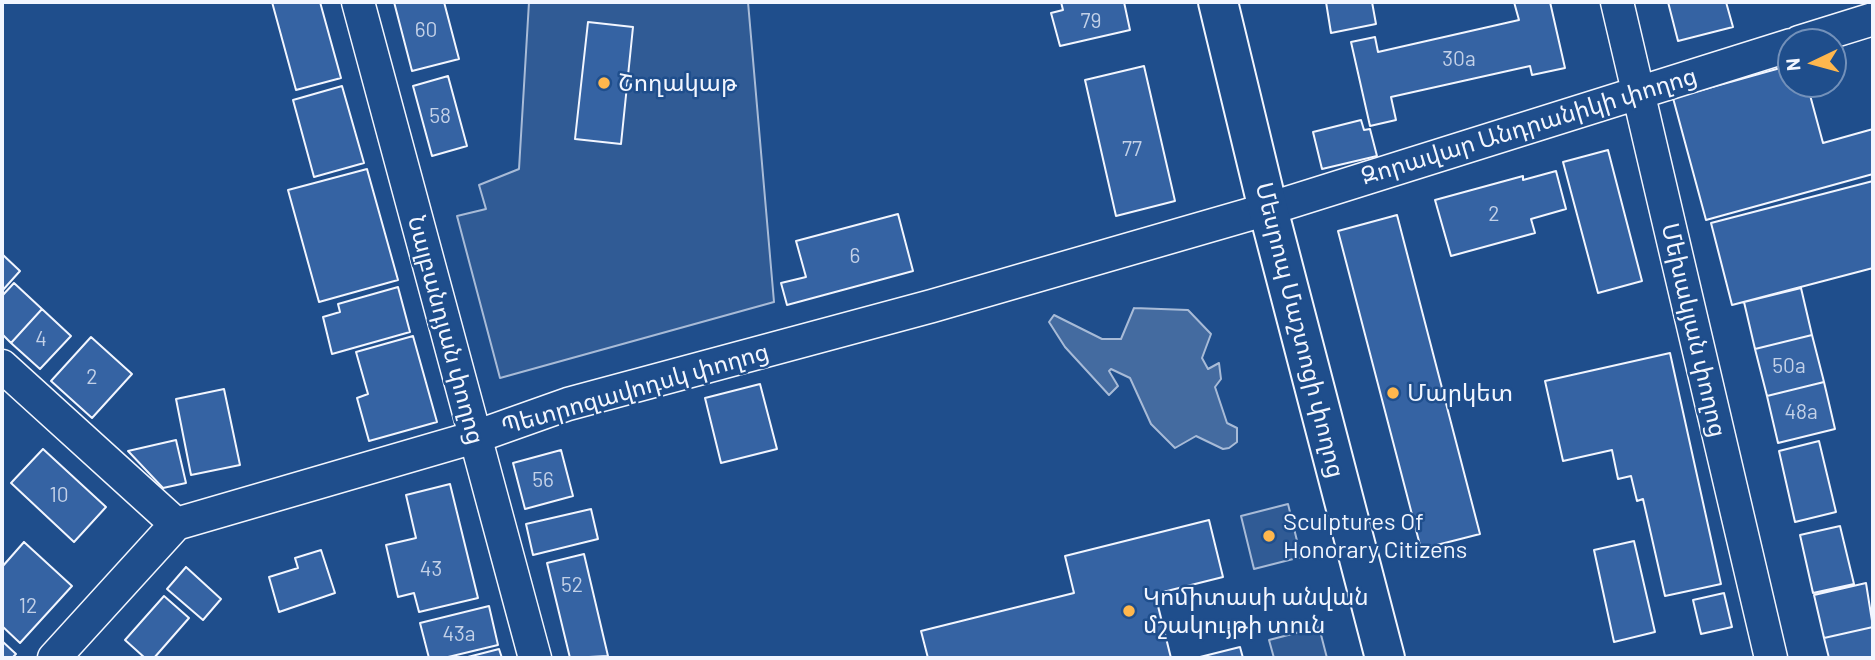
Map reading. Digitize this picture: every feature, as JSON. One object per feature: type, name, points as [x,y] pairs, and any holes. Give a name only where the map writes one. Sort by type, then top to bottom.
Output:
[{"type":"main road","name":"Մեսրոպ Մաշտոցի փողոց","points":[[1218,2],[1268,209],[1385,658]]},
{"type":"street","name":"Նալբանդյան փողոց","points":[[358,2],[535,658]]},
{"type":"street","name":"Մեխակյան փողոց","points":[[1616,2],[1771,658]]},
{"type":"street","points":[[1844,28],[1873,19]]},
{"type":"street","name":"Զորավար Անդրանիկի փողոց","points":[[1268,209],[1777,49]]},
{"type":"street","name":"Պետրոզավոդսկ փողոց","points":[[176,524],[475,437],[568,404],[932,306],[1268,209]]},
{"type":"street","points":[[2,366],[176,524],[54,658]]},
{"type":"shaded area","points":[[529,2],[748,2],[774,302],[500,378],[457,216],[486,209],[479,185],[519,169]]},
{"type":"shaded area","points":[[1134,308],[1188,310],[1211,334],[1202,358],[1208,369],[1219,363],[1221,379],[1215,387],[1227,423],[1237,428],[1237,442],[1229,448],[1223,449],[1196,436],[1175,448],[1151,424],[1130,378],[1111,369],[1109,371],[1118,386],[1109,395],[1065,347],[1049,322],[1054,315],[1102,339],[1121,339]]},
{"type":"shaded area","points":[[1288,504],[1301,557],[1254,569],[1241,516]]},
{"type":"shaded area","points":[[1319,627],[1327,658],[1274,658],[1269,640]]},
{"type":"building","points":[[272,2],[320,2],[341,78],[296,90]]},
{"type":"building","points":[[394,2],[444,2],[459,59],[412,71]]},
{"type":"building","points":[[1061,2],[1124,2],[1130,30],[1060,46],[1051,13],[1063,10]]},
{"type":"building","points":[[1326,2],[1372,2],[1376,24],[1331,33]]},
{"type":"building","points":[[1514,2],[1550,2],[1565,68],[1532,75],[1530,66],[1391,97],[1396,120],[1370,126],[1351,42],[1375,37],[1378,52],[1519,20]]},
{"type":"building","points":[[1668,2],[1726,2],[1733,27],[1678,41]]},
{"type":"building","name":"Շողակաթ","points":[[588,22],[633,27],[621,144],[575,139]]},
{"type":"building","points":[[1144,66],[1175,201],[1116,216],[1085,80]]},
{"type":"building","points":[[1777,69],[1777,98],[1811,98],[1823,143],[1873,129],[1873,174],[1706,220],[1673,98]]},
{"type":"building","points":[[448,76],[467,146],[432,156],[413,86]]},
{"type":"building","points":[[342,86],[364,163],[314,177],[293,100]]},
{"type":"building","points":[[1361,120],[1364,130],[1370,129],[1377,156],[1322,169],[1313,132]]},
{"type":"building","points":[[1608,150],[1642,281],[1598,293],[1563,162]]},
{"type":"building","points":[[367,169],[398,280],[319,302],[288,190]]},
{"type":"building","points":[[1556,171],[1566,209],[1531,219],[1535,233],[1451,256],[1435,200],[1523,176],[1523,180]]},
{"type":"building","points":[[1873,181],[1873,268],[1732,305],[1711,223]]},
{"type":"building","points":[[898,214],[913,271],[787,305],[781,283],[806,277],[796,241]]},
{"type":"building","points":[[1397,215],[1480,534],[1421,549],[1338,231]]},
{"type":"building","points":[[2,254],[20,271],[2,291]]},
{"type":"building","points":[[14,283],[42,309],[11,343],[2,334],[2,296]]},
{"type":"building","points":[[398,287],[410,332],[332,354],[323,317],[340,312],[338,304]]},
{"type":"building","points":[[1801,288],[1812,335],[1755,349],[1744,302]]},
{"type":"building","points":[[42,309],[71,336],[40,369],[11,343]]},
{"type":"building","points":[[1812,335],[1824,382],[1767,396],[1755,349]]},
{"type":"building","points":[[413,336],[437,422],[369,441],[357,398],[368,394],[356,352]]},
{"type":"building","points":[[91,337],[132,374],[92,418],[51,381]]},
{"type":"building","points":[[1670,353],[1721,584],[1665,596],[1643,499],[1637,501],[1631,476],[1618,479],[1612,450],[1563,461],[1545,381]]},
{"type":"building","points":[[1824,382],[1835,429],[1778,443],[1767,396]]},
{"type":"building","points":[[760,384],[777,449],[721,463],[705,398]]},
{"type":"building","points":[[224,389],[240,465],[191,475],[176,399]]},
{"type":"building","points":[[176,440],[186,483],[163,488],[128,451]]},
{"type":"building","points":[[1819,441],[1836,512],[1795,522],[1779,451]]},
{"type":"building","points":[[43,449],[106,507],[74,542],[11,483]]},
{"type":"building","points":[[561,450],[573,496],[525,509],[513,463]]},
{"type":"building","points":[[450,484],[478,598],[419,612],[414,593],[398,597],[386,545],[416,538],[406,495]]},
{"type":"building","points":[[591,509],[598,539],[533,555],[526,524]]},
{"type":"building","points":[[1209,520],[1223,577],[1155,594],[1171,658],[928,658],[921,631],[1074,593],[1065,556]]},
{"type":"building","points":[[1840,526],[1854,584],[1813,593],[1800,535]]},
{"type":"building","points":[[1634,541],[1655,632],[1614,642],[1594,550]]},
{"type":"building","points":[[24,542],[72,586],[20,643],[2,626],[2,567]]},
{"type":"building","points":[[321,550],[335,593],[279,612],[269,577],[298,568],[295,558]]},
{"type":"building","points":[[584,554],[608,656],[570,658],[547,563]]},
{"type":"building","points":[[186,567],[221,599],[203,620],[167,589]]},
{"type":"building","points":[[1866,583],[1873,627],[1824,638],[1814,595]]},
{"type":"building","points":[[1724,593],[1732,627],[1701,634],[1693,600]]},
{"type":"building","points":[[164,596],[189,618],[154,658],[145,658],[125,640]]},
{"type":"building","points":[[489,606],[498,645],[444,658],[429,658],[420,623]]},
{"type":"building","points":[[1873,627],[1873,658],[1829,658],[1824,638]]},
{"type":"building","points":[[2,641],[16,654],[12,658],[2,658]]},
{"type":"building","points":[[1240,647],[1243,658],[1196,658]]},
{"type":"building","points":[[499,649],[502,658],[464,658]]},
{"type":"place","name":"Շողակաթ","points":[[604,83]]},
{"type":"place","name":"Մարկետ","points":[[1393,393]]},
{"type":"place","name":"Sculptures Of Honorary Citizens","points":[[1269,536]]},
{"type":"place","name":"Կոմիտասի անվան մշակույթի տուն","points":[[1129,611]]}]
